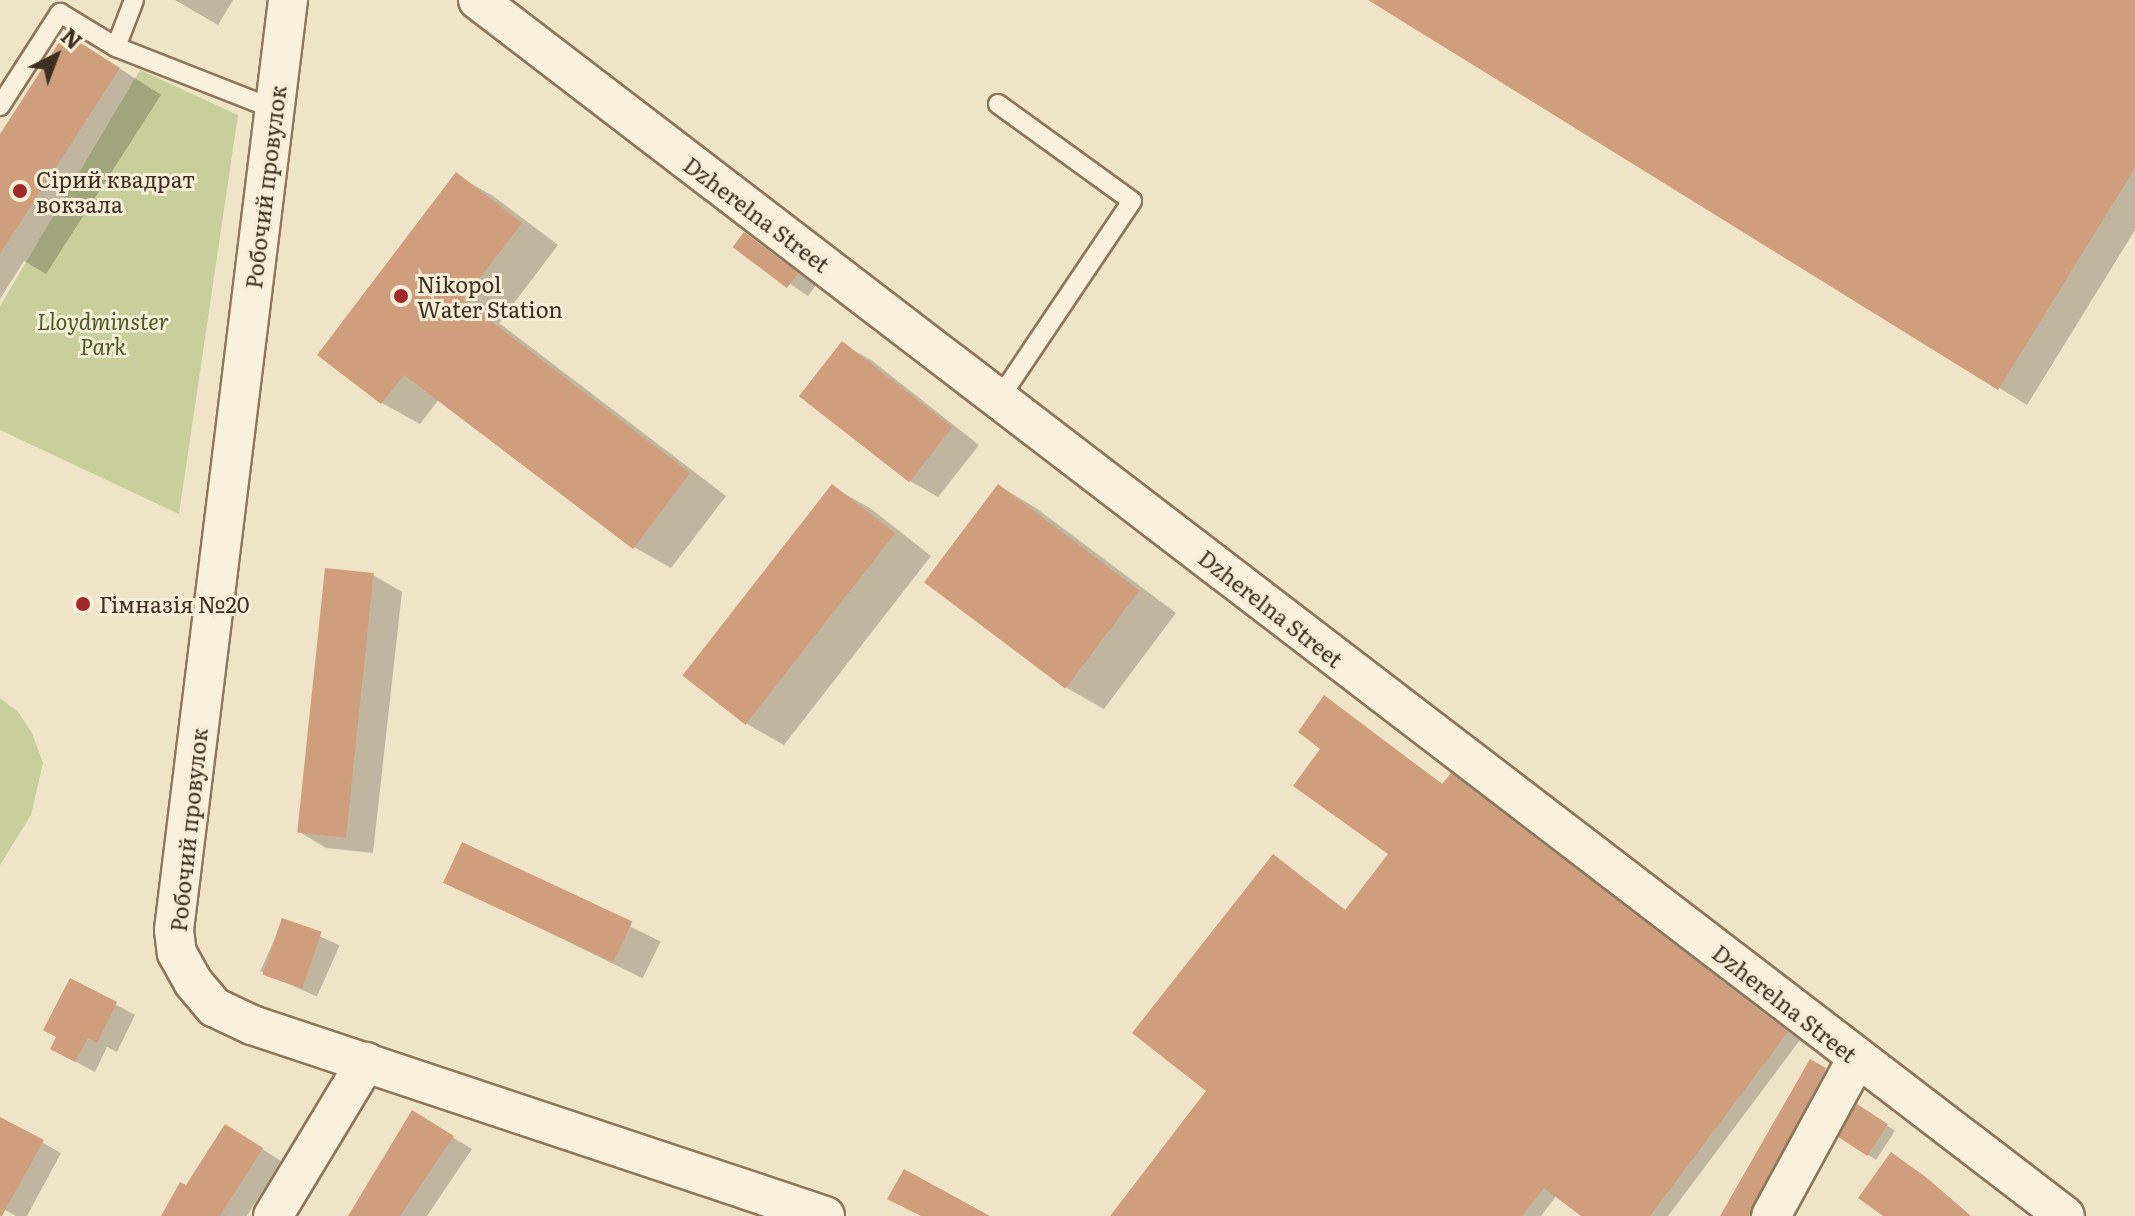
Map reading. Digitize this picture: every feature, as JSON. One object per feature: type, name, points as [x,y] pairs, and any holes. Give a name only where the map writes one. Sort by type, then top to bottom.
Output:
[{"type":"street","name":"Робочий провулок","points":[[288,0],[174,930],[177,953],[193,982],[214,1007],[252,1025],[816,1214]]},
{"type":"street","name":"Dzherelna Street","points":[[478,0],[2065,1216]]},
{"type":"street","points":[[1771,1216],[1857,1058]]},
{"type":"street","points":[[273,1216],[366,1062]]},
{"type":"lane","points":[[116,47],[134,0]]},
{"type":"lane","points":[[0,106],[60,13],[116,47],[274,109]]},
{"type":"lane","points":[[998,104],[1132,201],[999,399]]},
{"type":"green space","name":"Lloydminster Park","points":[[140,70],[238,115],[179,514],[0,430],[0,306]]},
{"type":"green space","points":[[0,698],[19,713],[32,733],[43,763],[31,815],[0,865]]},
{"type":"building","points":[[1368,0],[2135,0],[2135,168],[1998,390]]},
{"type":"building","name":"Сірий квадрат вокзала","points":[[65,33],[120,68],[0,254],[0,134]]},
{"type":"building","points":[[456,172],[522,223],[463,300],[690,473],[633,549],[404,375],[381,404],[317,355]]},
{"type":"building","points":[[744,232],[798,273],[787,288],[733,247]]},
{"type":"building","points":[[842,341],[952,427],[909,482],[799,396]]},
{"type":"building","points":[[832,484],[895,533],[745,725],[682,675]]},
{"type":"building","points":[[998,484],[1139,591],[1065,689],[924,582]]},
{"type":"building","points":[[325,568],[374,573],[346,838],[297,833]]},
{"type":"building","points":[[1324,695],[1442,784],[1451,773],[1788,1032],[1650,1216],[1581,1216],[1544,1188],[1522,1216],[1110,1216],[1206,1091],[1132,1033],[1273,854],[1345,910],[1388,854],[1293,786],[1320,749],[1298,732]]},
{"type":"building","points":[[462,842],[632,921],[613,962],[443,883]]},
{"type":"building","points":[[282,918],[322,932],[302,988],[262,975]]},
{"type":"building","points":[[70,978],[117,1002],[97,1043],[88,1038],[75,1062],[50,1049],[56,1037],[43,1030]]},
{"type":"building","points":[[1810,1059],[1826,1068],[1749,1216],[1720,1216]]},
{"type":"building","points":[[1857,1104],[1888,1124],[1867,1156],[1836,1136]]},
{"type":"building","points":[[412,1110],[454,1136],[400,1216],[348,1216]]},
{"type":"building","points":[[0,1117],[44,1140],[2,1216],[0,1216]]},
{"type":"building","points":[[225,1124],[263,1148],[220,1216],[161,1216],[180,1182],[186,1185]]},
{"type":"building","points":[[1891,1152],[1971,1216],[1883,1216],[1858,1198]]},
{"type":"building","points":[[904,1169],[990,1216],[921,1216],[887,1199]]},
{"type":"place","name":"Сірий квадрат вокзала","points":[[20,191]]},
{"type":"place","name":"Nikopol Water Station","points":[[401,296]]},
{"type":"place","name":"Гімназія №20","points":[[83,604]]}]
